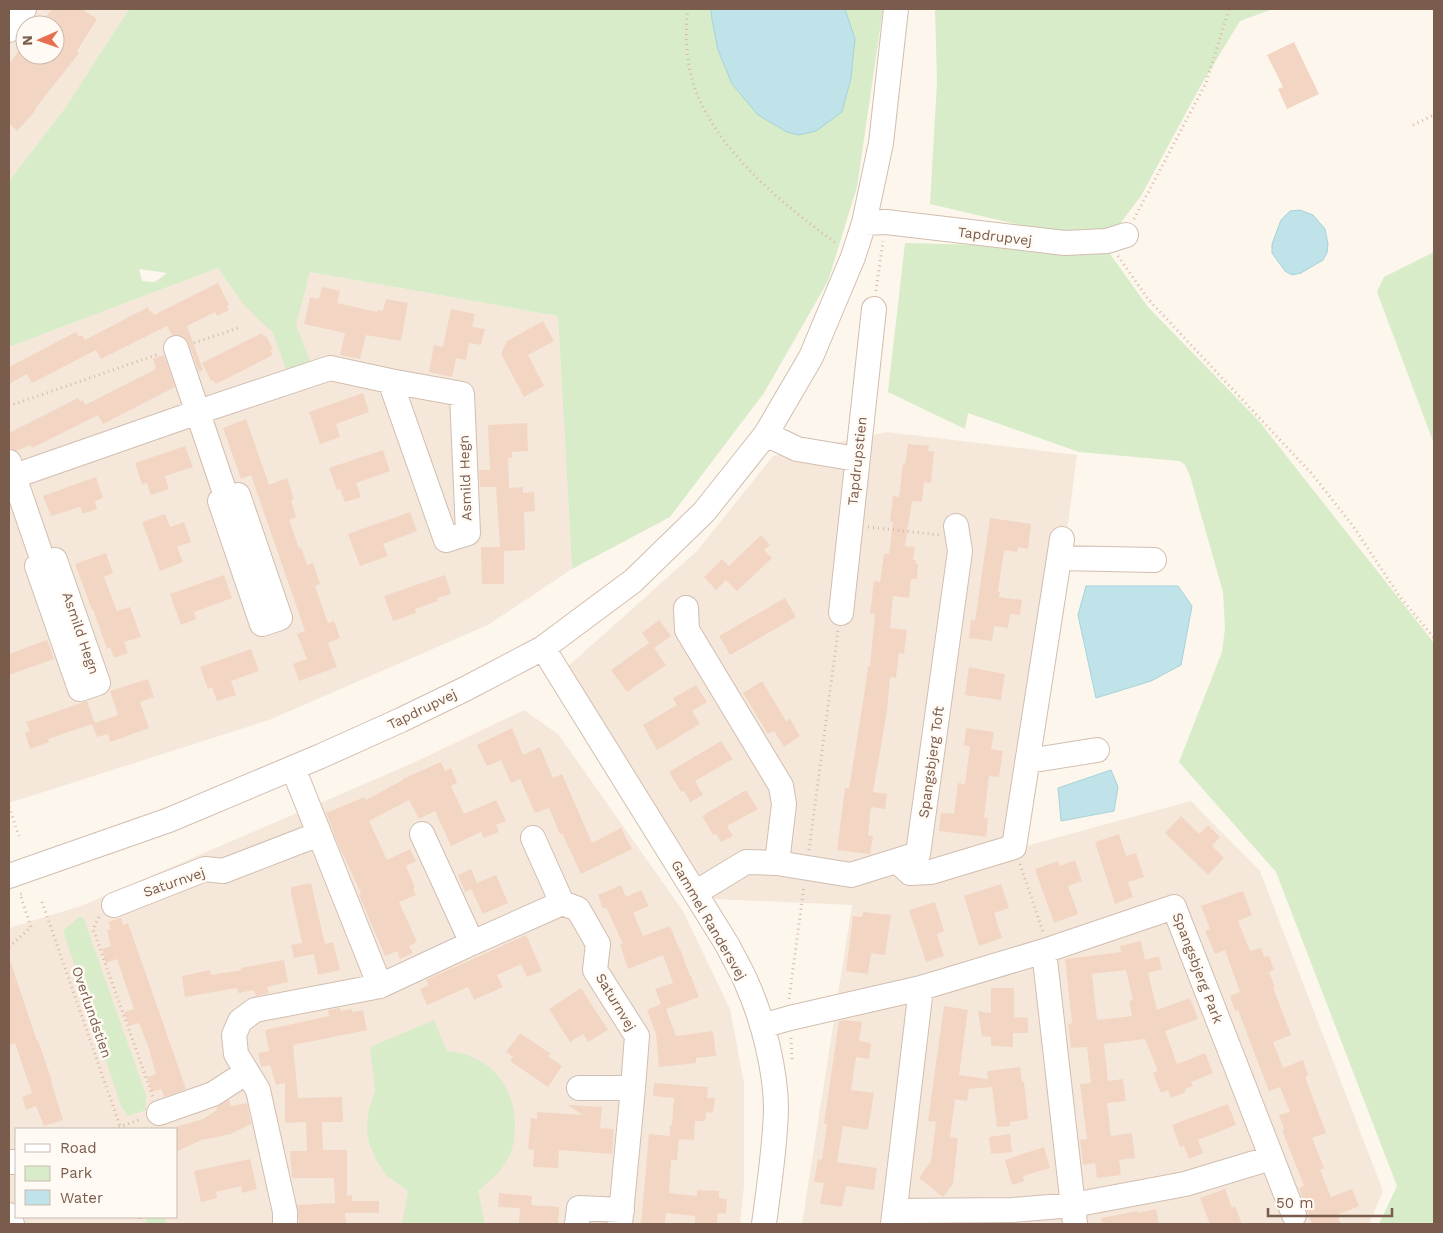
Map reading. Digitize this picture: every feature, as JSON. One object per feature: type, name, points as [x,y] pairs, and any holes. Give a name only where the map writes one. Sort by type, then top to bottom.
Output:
[{"type":"street","points":[[9,30],[24,9]]},
{"type":"street","name":"Tapdrupvej","points":[[9,876],[169,820],[293,768],[465,689],[543,648],[633,581],[704,512],[766,434],[811,357],[854,257],[864,223],[881,143],[896,9]]},
{"type":"street","name":"Tapdrupvej","points":[[864,223],[886,222],[1065,243],[1116,238]]},
{"type":"street","name":"Tapdrupstien","points":[[841,613],[874,310]]},
{"type":"street","points":[[176,348],[227,499]]},
{"type":"street","name":"Asmild Hegn","points":[[44,564],[10,472],[330,368],[462,394],[468,533],[446,540],[390,381]]},
{"type":"street","points":[[766,434],[797,449],[857,459]]},
{"type":"street","points":[[430,496],[466,485]]},
{"type":"street","points":[[238,495],[280,618],[262,624],[220,501],[227,499],[238,495]]},
{"type":"street","name":"Spangsbjerg Toft","points":[[695,893],[746,862],[777,863],[851,875],[918,854],[960,551],[956,530]]},
{"type":"street","points":[[897,861],[910,873],[931,872],[1014,847],[1061,549],[1154,560]]},
{"type":"street","points":[[686,608],[687,630],[781,786],[784,804],[777,863]]},
{"type":"street","name":"Gammel Randersvej","points":[[543,648],[728,946],[747,984],[762,1026],[773,1075],[776,1109],[774,1153],[764,1224]]},
{"type":"street","points":[[1028,761],[1097,750]]},
{"type":"street","points":[[293,768],[380,986]]},
{"type":"street","name":"Saturnvej","points":[[114,905],[206,869],[223,872],[319,834]]},
{"type":"street","points":[[422,834],[472,943]]},
{"type":"street","points":[[284,1224],[285,1212],[258,1090],[236,1054],[234,1035],[240,1021],[255,1010],[380,986],[562,903],[533,838]]},
{"type":"street","name":"Saturnvej","points":[[562,903],[578,909],[598,944],[595,970],[636,1036],[621,1217],[579,1208],[577,1224]]},
{"type":"street","name":"Spangsbjerg Park","points":[[762,1026],[921,988],[1047,950],[1174,907],[1294,1215]]},
{"type":"street","points":[[1047,950],[1074,1215]]},
{"type":"street","points":[[921,988],[894,1218],[1013,1210],[1074,1215],[1271,1158]]},
{"type":"street","points":[[159,1113],[212,1094],[247,1072]]},
{"type":"street","points":[[579,1088],[633,1088]]},
{"type":"street","points":[[9,1215],[12,1224]]},
{"type":"path","points":[[688,9],[686,24],[688,63],[698,98],[717,131],[753,174],[797,214],[854,257]]},
{"type":"path","points":[[1229,9],[1206,83],[1140,205],[1116,238],[1148,299],[1312,474],[1353,526],[1400,597],[1434,638]]},
{"type":"path","points":[[1413,125],[1434,115]]},
{"type":"path","points":[[9,406],[238,328]]},
{"type":"path","points":[[850,524],[939,536],[956,530]]},
{"type":"path","points":[[793,1065],[789,998],[841,613]]},
{"type":"path","points":[[9,807],[19,836]]},
{"type":"path","points":[[1014,847],[1047,950]]},
{"type":"path","points":[[9,947],[31,927],[20,894],[28,891]]},
{"type":"path","name":"Overlundstien","points":[[42,902],[121,1128]]},
{"type":"path","points":[[114,905],[104,908],[93,929],[159,1113],[121,1128]]},
{"type":"shaded area","points":[[9,9],[129,9],[65,108],[9,181]]},
{"type":"shaded area","points":[[218,268],[310,272],[558,316],[572,569],[488,625],[269,720],[9,803],[9,347]]},
{"type":"shaded area","points":[[887,432],[1077,455],[1026,846],[1191,801],[1260,871],[1383,1191],[1369,1224],[802,1224],[852,905],[715,899],[566,668],[697,551],[773,456]]},
{"type":"shaded area","points":[[524,710],[558,734],[683,911],[730,1009],[744,1083],[744,1186],[740,1224],[9,1224],[9,928],[81,906],[413,763]]},
{"type":"green space","points":[[129,9],[883,9],[857,187],[828,281],[764,393],[670,517],[572,569],[558,316],[310,272],[296,325],[311,363],[287,372],[273,333],[244,305],[218,268],[9,347],[9,181],[65,108]],"holes":[[[139,269],[167,273],[155,282],[142,281]]]},
{"type":"green space","points":[[935,9],[1273,9],[1240,21],[1200,87],[1141,196],[1116,229],[1071,237],[930,204],[937,82]]},
{"type":"green space","points":[[905,243],[1087,248],[1098,249],[1110,254],[1148,307],[1258,420],[1434,643],[1434,1224],[1379,1224],[1397,1186],[1276,872],[1179,762],[1222,652],[1225,628],[1223,592],[1190,476],[1185,465],[1180,461],[1079,452],[968,413],[965,429],[888,392]]},
{"type":"green space","points":[[1434,252],[1434,444],[1377,292],[1384,277]]},
{"type":"green space","points":[[80,916],[84,919],[146,1095],[146,1110],[128,1116],[121,1106],[63,931]]},
{"type":"green space","points":[[434,1020],[447,1051],[469,1056],[493,1070],[506,1087],[513,1107],[515,1128],[511,1154],[491,1180],[478,1191],[485,1224],[402,1224],[408,1191],[387,1176],[376,1160],[369,1143],[367,1130],[368,1113],[375,1090],[370,1047]]},
{"type":"green space","points":[[146,1218],[166,1218],[166,1224],[146,1224]]},
{"type":"water","points":[[711,9],[845,9],[855,39],[851,78],[842,112],[816,131],[799,135],[787,132],[758,115],[732,84],[718,50]]},
{"type":"water","points":[[1300,210],[1313,215],[1325,229],[1328,244],[1327,253],[1323,260],[1301,273],[1292,275],[1285,271],[1272,253],[1272,244],[1281,220],[1290,211]]},
{"type":"water","points":[[1086,586],[1178,586],[1192,606],[1181,665],[1151,681],[1096,698],[1078,615]]},
{"type":"water","points":[[1111,770],[1118,787],[1114,811],[1061,821],[1058,788]]},
{"type":"building","points":[[52,9],[82,9],[97,19],[77,51],[79,53],[36,110],[17,131],[9,123],[9,64],[15,56],[15,65],[65,65],[65,15],[47,15]]},
{"type":"building","points":[[1294,42],[1319,94],[1287,109],[1278,89],[1283,87],[1267,55]]},
{"type":"building","points":[[218,283],[229,305],[227,306],[229,310],[217,316],[215,312],[187,326],[203,370],[199,372],[185,338],[179,335],[172,335],[167,326],[101,359],[96,350],[32,383],[27,374],[9,384],[9,367],[76,332],[79,337],[82,335],[85,340],[148,307],[154,315]]},
{"type":"building","points":[[322,287],[340,291],[337,303],[377,312],[377,310],[383,311],[386,299],[408,303],[401,341],[366,335],[360,359],[340,355],[345,333],[304,324],[310,297],[319,299]]},
{"type":"building","points":[[451,309],[475,314],[472,327],[485,329],[481,345],[469,343],[466,360],[456,358],[452,377],[429,372],[434,345],[443,347]]},
{"type":"building","points":[[543,321],[554,341],[528,355],[544,386],[524,397],[501,354],[507,341]]},
{"type":"building","points":[[262,333],[264,337],[266,336],[273,349],[270,350],[273,355],[216,384],[213,380],[211,381],[202,363]]},
{"type":"building","points":[[164,355],[175,387],[103,424],[98,415],[32,448],[31,445],[16,451],[9,449],[9,433],[78,398],[81,402],[83,400],[85,405],[156,369],[153,359]]},
{"type":"building","points":[[363,393],[369,412],[336,424],[340,437],[320,444],[309,412]]},
{"type":"building","points":[[246,419],[269,485],[287,478],[294,499],[291,500],[296,517],[289,520],[307,565],[313,563],[320,584],[315,586],[328,623],[334,621],[340,638],[328,643],[337,667],[299,681],[293,664],[307,659],[297,634],[305,631],[251,475],[241,479],[223,428]]},
{"type":"building","points":[[527,423],[528,451],[512,452],[512,458],[508,458],[509,488],[523,487],[523,493],[534,492],[535,511],[524,512],[525,550],[504,551],[504,584],[482,584],[481,547],[500,547],[496,487],[480,487],[479,470],[490,470],[488,425]]},
{"type":"building","points":[[908,444],[929,446],[928,451],[934,452],[931,483],[924,482],[922,502],[912,501],[905,546],[915,547],[913,560],[916,560],[915,563],[918,564],[917,579],[911,579],[909,598],[893,596],[890,628],[907,630],[904,654],[899,653],[896,678],[890,677],[887,711],[873,792],[887,794],[885,809],[871,807],[868,835],[873,836],[870,854],[837,850],[845,788],[849,789],[868,666],[870,666],[875,614],[870,614],[874,581],[880,582],[884,554],[889,554],[893,522],[890,521],[893,496],[899,497],[903,464],[905,464]]},
{"type":"building","points":[[185,446],[193,467],[165,476],[169,489],[151,495],[147,483],[142,484],[135,463]]},
{"type":"building","points":[[383,450],[390,471],[356,483],[361,497],[345,502],[340,489],[337,490],[329,468]]},
{"type":"building","points":[[96,477],[103,498],[95,501],[97,509],[83,514],[80,507],[51,516],[43,496]]},
{"type":"building","points":[[410,512],[417,531],[383,544],[388,556],[360,566],[348,534]]},
{"type":"building","points":[[165,514],[170,527],[184,522],[191,542],[177,547],[183,562],[160,571],[142,522]]},
{"type":"building","points":[[990,518],[1031,524],[1028,549],[1018,547],[1017,552],[1004,550],[998,592],[1000,592],[999,597],[1022,600],[1020,615],[1010,614],[1008,628],[994,626],[992,641],[969,638],[971,620],[975,621]]},
{"type":"building","points":[[761,535],[770,545],[764,550],[772,558],[737,591],[726,580],[716,590],[704,577],[722,559],[729,566]]},
{"type":"building","points":[[106,553],[113,573],[104,577],[117,611],[130,607],[141,637],[124,642],[128,653],[114,658],[110,647],[107,649],[75,564]]},
{"type":"building","points":[[224,575],[232,598],[194,612],[196,619],[181,625],[170,594]]},
{"type":"building","points":[[445,575],[451,594],[437,598],[438,601],[415,609],[416,613],[393,621],[384,596]]},
{"type":"building","points":[[785,598],[796,617],[730,655],[719,636]]},
{"type":"building","points":[[659,620],[671,636],[654,648],[666,665],[627,692],[611,670],[649,643],[642,633]]},
{"type":"building","points":[[47,640],[54,659],[9,675],[9,654]]},
{"type":"building","points":[[251,649],[259,671],[231,681],[236,695],[217,701],[212,687],[208,689],[200,667]]},
{"type":"building","points":[[969,667],[1005,674],[1001,700],[965,695]]},
{"type":"building","points":[[148,679],[154,697],[140,702],[149,728],[110,742],[108,734],[97,737],[92,724],[48,739],[49,742],[30,749],[25,733],[30,731],[26,722],[87,701],[95,723],[118,715],[110,691]]},
{"type":"building","points":[[762,681],[786,721],[790,719],[800,736],[784,747],[774,731],[768,734],[743,693]]},
{"type":"building","points":[[696,685],[707,702],[692,711],[700,724],[657,750],[643,725],[677,705],[673,698]]},
{"type":"building","points":[[512,728],[523,755],[540,747],[553,778],[562,774],[592,843],[621,828],[632,849],[581,874],[549,808],[535,813],[520,779],[511,783],[501,760],[487,766],[477,745]]},
{"type":"building","points":[[966,728],[994,732],[991,749],[1003,751],[999,777],[989,776],[984,818],[988,818],[986,837],[939,831],[941,813],[954,814],[958,783],[965,784],[970,746],[964,746]]},
{"type":"building","points":[[721,741],[733,759],[695,781],[703,795],[690,802],[684,791],[681,792],[669,772]]},
{"type":"building","points":[[441,762],[445,771],[451,768],[457,783],[451,786],[464,814],[496,800],[506,821],[496,825],[499,832],[484,838],[481,832],[451,846],[435,811],[419,819],[409,800],[369,821],[387,860],[410,849],[416,861],[406,866],[415,887],[413,888],[416,895],[399,902],[417,942],[409,946],[413,953],[400,959],[397,951],[385,956],[359,895],[361,893],[326,813],[365,797],[366,800],[403,779]]},
{"type":"building","points":[[746,790],[758,809],[727,826],[733,836],[721,842],[716,834],[713,835],[702,816]]},
{"type":"building","points":[[1181,816],[1199,834],[1208,825],[1220,837],[1212,846],[1224,858],[1208,875],[1165,833]]},
{"type":"building","points":[[1119,834],[1126,856],[1136,853],[1144,877],[1128,882],[1133,897],[1115,904],[1095,842]]},
{"type":"building","points":[[1075,860],[1082,881],[1068,886],[1078,914],[1054,923],[1035,869],[1058,861],[1060,866]]},
{"type":"building","points":[[471,869],[477,883],[496,875],[508,903],[483,914],[471,889],[465,892],[458,875]]},
{"type":"building","points":[[311,883],[325,944],[333,942],[340,970],[318,975],[314,954],[294,958],[291,945],[302,943],[291,887]]},
{"type":"building","points":[[1001,884],[1009,908],[994,913],[1002,938],[979,946],[964,896]]},
{"type":"building","points":[[621,885],[626,897],[641,890],[649,906],[633,913],[643,936],[670,926],[699,997],[666,1009],[676,1036],[713,1031],[716,1056],[696,1058],[696,1063],[659,1067],[656,1034],[647,1010],[661,1004],[655,989],[673,983],[663,955],[628,969],[620,945],[623,944],[606,907],[603,909],[598,895]]},
{"type":"building","points":[[1243,891],[1252,915],[1238,921],[1250,951],[1261,948],[1264,957],[1269,956],[1274,970],[1269,972],[1275,987],[1273,987],[1291,1035],[1273,1042],[1283,1068],[1303,1060],[1308,1075],[1305,1077],[1326,1133],[1312,1138],[1324,1168],[1320,1170],[1331,1197],[1352,1189],[1359,1206],[1337,1215],[1341,1224],[1312,1224],[1299,1188],[1304,1186],[1282,1130],[1284,1129],[1279,1115],[1290,1112],[1280,1087],[1269,1091],[1238,1010],[1235,1011],[1230,996],[1240,992],[1225,950],[1215,954],[1205,931],[1210,929],[1201,906]]},
{"type":"building","points":[[935,902],[944,931],[937,934],[944,956],[926,962],[909,910]]},
{"type":"building","points":[[863,912],[891,915],[885,955],[871,953],[868,974],[846,971],[853,916],[862,917]]},
{"type":"building","points":[[121,918],[123,925],[128,923],[186,1089],[164,1097],[161,1089],[152,1092],[147,1077],[156,1074],[139,1023],[129,1026],[124,1012],[134,1009],[117,959],[106,963],[102,949],[111,946],[107,930],[111,929],[108,922]]},
{"type":"building","points":[[526,935],[542,971],[527,977],[521,964],[497,975],[503,987],[474,1000],[468,987],[427,1005],[420,989],[429,985],[426,980]]},
{"type":"building","points":[[1141,941],[1145,960],[1159,956],[1162,969],[1148,973],[1157,1010],[1190,998],[1198,1019],[1165,1031],[1177,1064],[1205,1053],[1213,1073],[1191,1082],[1193,1086],[1185,1089],[1186,1092],[1171,1098],[1168,1090],[1161,1093],[1153,1073],[1158,1071],[1145,1039],[1104,1044],[1108,1081],[1123,1079],[1126,1101],[1107,1103],[1111,1136],[1132,1133],[1135,1158],[1119,1160],[1121,1175],[1097,1178],[1095,1163],[1083,1165],[1080,1140],[1087,1139],[1080,1084],[1091,1083],[1087,1047],[1071,1048],[1068,1024],[1072,1023],[1065,959],[1121,952],[1120,946]],"holes":[[[1126,970],[1133,1000],[1129,1001],[1132,1016],[1097,1020],[1092,974]]]},
{"type":"building","points":[[284,960],[288,982],[267,987],[269,993],[256,996],[254,990],[238,993],[237,988],[185,997],[182,976],[210,970],[211,975]]},
{"type":"building","points":[[11,963],[52,1081],[63,1120],[44,1126],[36,1106],[26,1110],[22,1097],[32,1093],[15,1043],[9,1045],[9,964]]},
{"type":"building","points":[[581,988],[608,1030],[588,1042],[583,1034],[570,1042],[549,1009]]},
{"type":"building","points":[[991,988],[1014,988],[1014,1017],[1028,1018],[1028,1033],[1013,1033],[1013,1047],[991,1046],[991,1037],[982,1036],[978,1011],[991,1013]]},
{"type":"building","points":[[944,1006],[968,1010],[959,1075],[988,1079],[987,1071],[1020,1067],[1022,1082],[1024,1082],[1028,1119],[1010,1122],[1010,1126],[997,1127],[992,1087],[969,1089],[967,1101],[955,1099],[950,1137],[958,1138],[953,1184],[943,1197],[919,1178],[931,1161],[936,1122],[928,1121]]},
{"type":"building","points":[[340,1008],[341,1011],[352,1009],[352,1012],[363,1010],[367,1030],[293,1045],[298,1098],[342,1097],[343,1122],[322,1122],[323,1150],[347,1150],[347,1196],[352,1195],[352,1201],[379,1201],[379,1213],[345,1213],[346,1224],[299,1224],[297,1205],[335,1203],[334,1178],[292,1178],[290,1151],[307,1151],[306,1122],[285,1123],[285,1083],[276,1085],[270,1065],[261,1067],[258,1053],[269,1051],[265,1030],[329,1016],[328,1010]]},
{"type":"building","points":[[839,1021],[862,1022],[859,1041],[871,1043],[869,1059],[856,1057],[851,1090],[874,1093],[868,1130],[843,1126],[837,1162],[877,1168],[874,1190],[846,1186],[842,1207],[820,1204],[824,1183],[814,1182],[818,1159],[822,1160],[827,1124],[824,1124]]},
{"type":"building","points":[[520,1033],[551,1054],[548,1056],[562,1066],[548,1087],[510,1061],[513,1057],[506,1052]]},
{"type":"building","points":[[654,1083],[708,1087],[707,1098],[715,1098],[713,1113],[706,1112],[705,1121],[695,1121],[694,1140],[679,1139],[677,1160],[671,1160],[669,1193],[697,1196],[697,1190],[719,1191],[719,1198],[727,1199],[726,1214],[718,1213],[717,1224],[695,1224],[695,1216],[666,1213],[665,1224],[641,1224],[649,1134],[670,1136],[670,1125],[672,1125],[674,1098],[653,1096]]},
{"type":"building","points":[[229,1100],[231,1106],[247,1103],[251,1124],[231,1134],[201,1140],[178,1151],[178,1128],[176,1127],[203,1119],[217,1110],[217,1107]]},
{"type":"building","points":[[1228,1104],[1236,1125],[1198,1140],[1203,1153],[1189,1159],[1184,1146],[1180,1147],[1172,1125]]},
{"type":"building","points":[[568,1105],[602,1107],[600,1128],[614,1129],[612,1154],[559,1150],[558,1168],[533,1167],[534,1150],[528,1149],[531,1118],[537,1119],[537,1112],[583,1115]]},
{"type":"building","points":[[1010,1134],[1012,1152],[991,1154],[989,1137]]},
{"type":"building","points":[[1044,1147],[1050,1168],[1023,1176],[1024,1181],[1012,1185],[1005,1160]]},
{"type":"building","points":[[250,1159],[257,1189],[242,1193],[241,1186],[216,1192],[217,1198],[201,1202],[194,1171]]},
{"type":"building","points":[[1225,1189],[1232,1208],[1235,1206],[1242,1224],[1210,1224],[1200,1198]]},
{"type":"building","points":[[499,1193],[532,1196],[531,1205],[559,1207],[558,1224],[519,1224],[520,1208],[498,1207]]},
{"type":"building","points":[[1156,1209],[1159,1224],[1102,1224],[1101,1218]]}]
